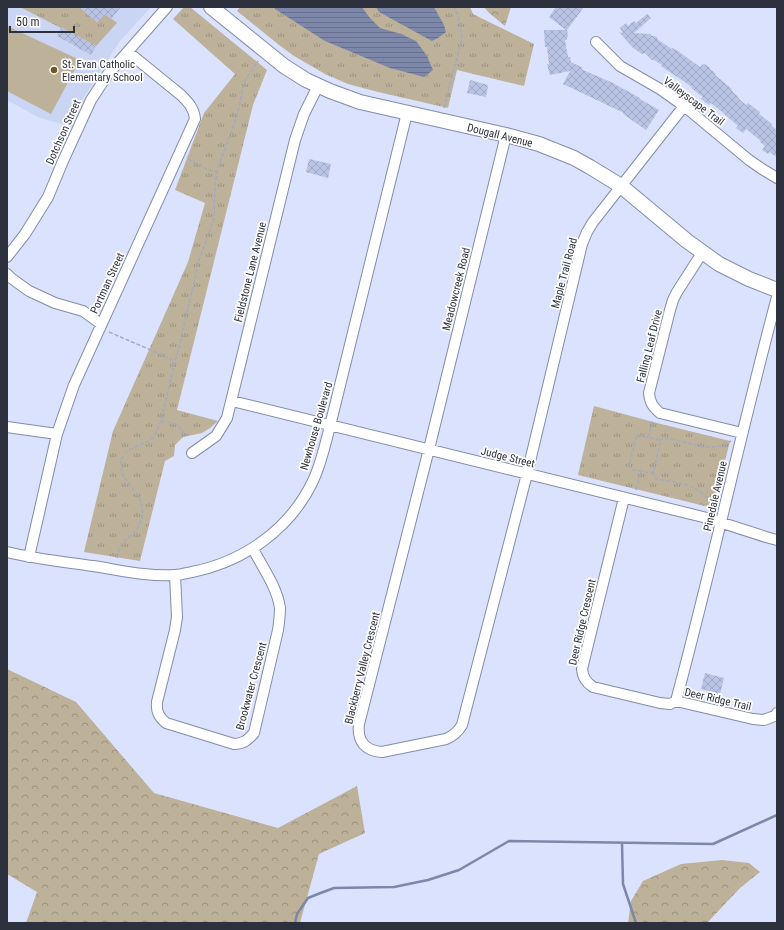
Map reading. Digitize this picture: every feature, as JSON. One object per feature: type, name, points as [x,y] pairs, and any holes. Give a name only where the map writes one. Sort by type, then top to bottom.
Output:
[{"type":"street","name":"Dotchson Street","points":[[7,257],[25,234],[48,197],[63,160],[91,100],[108,74],[167,7]]},
{"type":"street","name":"Dougall Avenue","points":[[212,7],[274,59],[318,86],[360,102],[506,135],[539,144],[574,158],[621,186],[702,253],[733,272],[777,290]]},
{"type":"street","name":"Valleyscape Trail","points":[[596,42],[620,66],[660,89],[684,106],[749,160],[777,178]]},
{"type":"street","name":"Portman Street","points":[[29,556],[57,434],[74,385],[196,119],[193,109],[181,95],[128,52]]},
{"type":"street","name":"Fieldstone Lane Avenue","points":[[192,454],[216,436],[227,418],[295,140],[304,114],[318,86]]},
{"type":"street","name":"Maple Trail Road","points":[[527,474],[582,244],[587,232],[593,222],[684,106]]},
{"type":"street","name":"Newhouse Boulevard","points":[[7,552],[145,574],[175,575],[211,568],[233,559],[253,549],[281,526],[302,500],[319,467],[407,113]]},
{"type":"street","name":"Meadowcreek Road","points":[[429,449],[506,135]]},
{"type":"street","name":"Falling Leaf Drive","points":[[702,253],[678,292],[670,310],[650,393],[650,401],[654,408],[660,413],[742,433]]},
{"type":"street","points":[[7,274],[29,291],[55,303],[83,311],[101,326]]},
{"type":"street","name":"Pinedale Avenue","points":[[676,701],[777,297]]},
{"type":"street","name":"Judge Street","points":[[232,401],[721,522],[777,540]]},
{"type":"street","points":[[7,427],[57,434]]},
{"type":"street","name":"Blackberry Valley Crescent","points":[[429,449],[359,724],[358,731],[360,738],[369,749],[375,752],[382,752],[446,739],[453,736],[462,725],[527,474]]},
{"type":"street","name":"Deer Ridge Crescent","points":[[624,498],[582,669],[583,676],[586,682],[593,687],[660,704],[670,704],[676,701]]},
{"type":"street","name":"Brookwater Crescent","points":[[175,575],[177,617],[157,702],[158,713],[161,719],[166,723],[234,744],[240,744],[250,738],[254,733],[280,618],[275,590],[253,549]]},
{"type":"street","name":"Deer Ridge Trail","points":[[676,701],[753,719],[764,720],[777,715],[777,713]]},
{"type":"path","points":[[444,108],[462,38],[455,7]]},
{"type":"path","points":[[117,558],[122,543],[136,531],[143,514],[139,496],[122,473],[122,460],[125,453],[129,450],[146,442],[154,436],[161,421],[175,361],[180,348],[199,261],[214,219],[218,167],[235,122],[244,82],[258,61]]},
{"type":"path","points":[[179,155],[208,170],[217,172]]},
{"type":"path","points":[[101,326],[175,361]]},
{"type":"path","points":[[648,437],[653,420]]},
{"type":"path","points":[[161,421],[174,423],[181,429],[184,436]]},
{"type":"path","points":[[653,472],[650,473],[631,469],[629,464],[638,435],[659,440],[668,438],[712,447],[720,446],[732,440]]},
{"type":"path","points":[[659,440],[660,444],[653,472],[656,479],[687,485],[699,491],[712,505]]},
{"type":"path","points":[[636,490],[641,471]]},
{"type":"shaded area","name":"St. Evan Catholic Elementary School","points":[[7,7],[151,7],[120,41],[66,125],[40,118],[7,100]]},
{"type":"shaded area","points":[[274,7],[362,7],[380,28],[401,34],[416,41],[427,56],[433,70],[424,77],[390,68],[325,41]]},
{"type":"shaded area","points":[[376,7],[434,7],[444,25],[446,32],[432,41],[379,12]]},
{"type":"green space","points":[[20,7],[79,7],[97,22],[105,14],[117,23],[96,46]]},
{"type":"green space","points":[[184,7],[190,7],[267,70],[253,105],[177,410],[218,421],[202,433],[183,437],[175,445],[174,456],[165,461],[140,561],[84,552],[113,431],[188,262],[205,203],[175,190],[204,113],[235,74],[173,19]]},
{"type":"green space","points":[[240,7],[470,7],[473,14],[534,44],[524,86],[457,70],[448,108],[348,84],[325,74],[294,56],[279,45],[237,11]]},
{"type":"green space","points":[[484,7],[511,7],[505,26],[489,13]]},
{"type":"green space","points":[[7,26],[80,60],[51,114],[7,91]]},
{"type":"green space","points":[[594,406],[730,441],[713,508],[578,475]]},
{"type":"green space","points":[[7,669],[76,702],[154,793],[278,828],[357,786],[365,833],[319,854],[300,923],[26,923],[37,892],[7,874]]},
{"type":"green space","points":[[722,860],[749,863],[760,872],[740,888],[707,923],[628,923],[631,901],[643,881],[681,864]]},
{"type":"building","points":[[79,7],[121,7],[111,19],[105,14],[97,22]]},
{"type":"building","points":[[556,7],[584,7],[567,30],[568,37],[567,40],[565,40],[568,57],[570,57],[571,62],[583,68],[581,69],[613,83],[659,110],[646,130],[623,114],[624,113],[563,84],[570,71],[550,75],[547,64],[549,64],[547,47],[545,47],[544,30],[566,30],[549,17]]},
{"type":"building","points":[[647,14],[651,18],[634,33],[650,34],[657,37],[658,40],[678,51],[700,67],[705,64],[710,68],[716,74],[715,75],[732,89],[731,90],[739,99],[746,105],[748,103],[760,112],[759,114],[777,130],[777,157],[762,150],[765,146],[760,142],[761,141],[746,129],[743,133],[736,128],[738,126],[711,103],[709,105],[701,99],[703,97],[691,88],[692,87],[661,66],[662,65],[652,60],[645,53],[642,54],[633,48],[619,32],[623,33],[620,28],[626,23],[628,26],[634,21],[636,23]]},
{"type":"building","points":[[61,27],[96,46],[91,55],[57,36]]},
{"type":"building","points":[[470,80],[488,85],[486,97],[467,93]]},
{"type":"building","points":[[309,159],[331,164],[328,178],[306,172]]},
{"type":"building","points":[[705,673],[724,678],[720,694],[701,689]]},
{"type":"waterway","points":[[295,923],[297,914],[308,898],[318,894],[334,888],[394,887],[428,880],[459,870],[509,841],[713,844],[777,815]]},
{"type":"waterway","points":[[622,843],[623,884],[636,923]]},
{"type":"place","name":"St. Evan Catholic Elementary School","points":[[54,70]]}]
